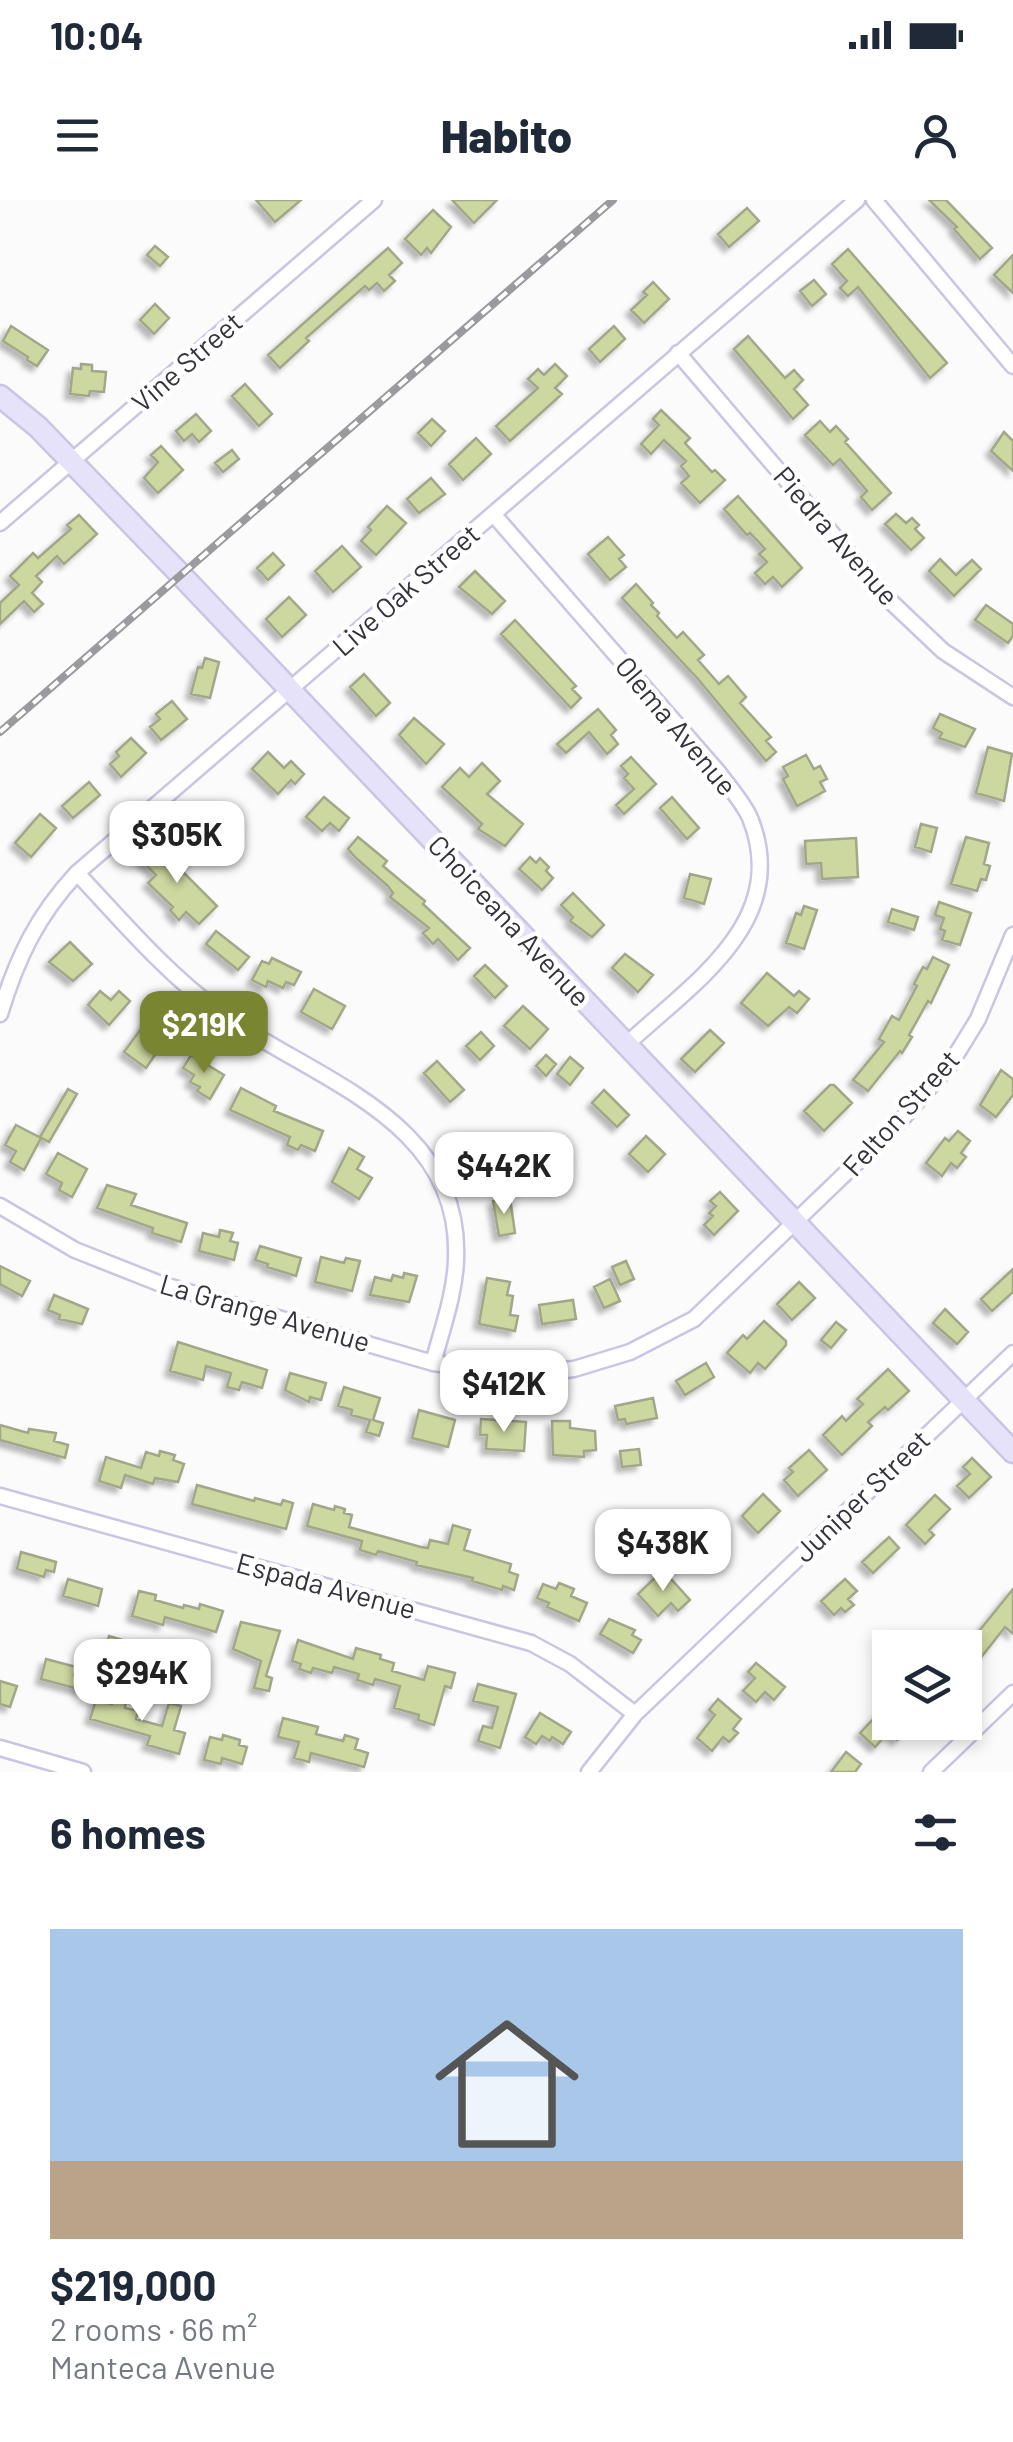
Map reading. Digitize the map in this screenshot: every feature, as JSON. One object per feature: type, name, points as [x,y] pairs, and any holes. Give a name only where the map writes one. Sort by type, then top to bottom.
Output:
[{"type":"street","name":"Vine Street","points":[[0,524],[374,200]]},
{"type":"street","name":"Live Oak Street","points":[[0,1014],[27,940],[50,903],[77,873],[857,200]]},
{"type":"street","points":[[874,200],[1013,366]]},
{"type":"street","name":"Piedra Avenue","points":[[678,353],[887,598],[943,651],[1013,696]]},
{"type":"street","name":"Choiceana Avenue","points":[[0,396],[38,427],[290,689],[1013,1452]]},
{"type":"street","name":"Olema Avenue","points":[[494,515],[719,773],[749,816],[762,860],[750,918],[732,946],[626,1045]]},
{"type":"street","points":[[77,873],[172,973],[218,1011],[390,1116],[416,1142],[447,1202],[456,1256],[453,1284],[433,1362]]},
{"type":"street","name":"Felton Street","points":[[796,1224],[902,1119],[951,1063],[978,1019],[1013,935]]},
{"type":"street","name":"La Grange Avenue","points":[[0,1206],[75,1250],[161,1284],[433,1362],[479,1372],[520,1375],[574,1369],[630,1352],[694,1318],[796,1224]]},
{"type":"street","name":"Juniper Street","points":[[590,1772],[635,1714],[1013,1353]]},
{"type":"street","name":"Espada Avenue","points":[[0,1496],[530,1643],[570,1664],[635,1714]]},
{"type":"street","points":[[930,1772],[1013,1693]]},
{"type":"street","points":[[0,1748],[84,1772]]},
{"type":"building","points":[[256,200],[301,200],[275,222]]},
{"type":"building","points":[[452,200],[497,200],[474,223]]},
{"type":"building","points":[[929,200],[946,200],[992,248],[980,259],[954,229],[957,227]]},
{"type":"building","points":[[747,208],[759,221],[729,247],[718,234]]},
{"type":"building","points":[[433,210],[451,227],[431,253],[427,248],[421,255],[405,239]]},
{"type":"building","points":[[155,246],[168,257],[160,266],[147,255]]},
{"type":"building","points":[[388,248],[402,263],[389,275],[395,281],[384,291],[377,283],[369,290],[365,286],[306,338],[309,341],[280,368],[268,355]]},
{"type":"building","points":[[848,249],[947,363],[930,378],[858,287],[848,296],[840,288],[847,281],[832,264]]},
{"type":"building","points":[[1013,255],[1013,293],[994,275]]},
{"type":"building","points":[[814,280],[826,294],[812,306],[800,291]]},
{"type":"building","points":[[653,282],[669,299],[644,323],[631,310],[647,295],[643,292]]},
{"type":"building","points":[[155,304],[169,318],[154,334],[140,320]]},
{"type":"building","points":[[11,326],[48,350],[37,366],[3,341]]},
{"type":"building","points":[[614,326],[625,339],[600,362],[589,349]]},
{"type":"building","points":[[748,336],[785,378],[794,370],[803,380],[794,389],[808,405],[793,419],[734,349]]},
{"type":"building","points":[[81,364],[92,365],[92,371],[106,372],[104,392],[90,391],[89,396],[70,394],[73,368],[81,369]]},
{"type":"building","points":[[555,364],[567,376],[555,388],[562,394],[510,441],[496,426],[538,388],[528,379],[538,369],[544,375]]},
{"type":"building","points":[[245,384],[272,414],[259,426],[232,396]]},
{"type":"building","points":[[661,410],[690,438],[685,443],[725,480],[700,503],[681,483],[689,476],[681,466],[686,461],[664,440],[651,454],[641,444],[659,425],[653,419]]},
{"type":"building","points":[[196,414],[211,431],[199,442],[192,434],[184,441],[176,431]]},
{"type":"building","points":[[432,419],[445,431],[431,446],[418,433]]},
{"type":"building","points":[[820,421],[830,432],[836,426],[848,439],[845,442],[891,493],[872,510],[861,497],[867,491],[840,459],[833,465],[805,435]]},
{"type":"building","points":[[1004,432],[1013,441],[1013,471],[991,451]]},
{"type":"building","points":[[476,438],[491,454],[463,480],[449,464]]},
{"type":"building","points":[[161,446],[183,470],[158,493],[144,478],[158,462],[151,455]]},
{"type":"building","points":[[232,450],[239,459],[223,472],[215,463]]},
{"type":"building","points":[[431,478],[445,494],[419,513],[407,499]]},
{"type":"building","points":[[738,496],[802,568],[782,587],[773,577],[765,584],[755,573],[767,562],[759,554],[765,549],[724,509]]},
{"type":"building","points":[[387,506],[406,523],[376,555],[361,541]]},
{"type":"building","points":[[896,514],[906,523],[912,518],[919,525],[915,529],[924,538],[911,550],[885,524]]},
{"type":"building","points":[[79,515],[97,534],[64,564],[57,556],[36,576],[42,582],[32,593],[43,604],[34,612],[24,601],[0,624],[0,603],[19,585],[10,576],[33,553],[38,558],[71,529],[67,525]]},
{"type":"building","points":[[608,537],[624,555],[619,559],[626,567],[610,580],[588,554]]},
{"type":"building","points":[[342,546],[361,567],[333,592],[315,571]]},
{"type":"building","points":[[273,553],[284,565],[268,580],[257,568]]},
{"type":"building","points":[[940,559],[956,575],[972,560],[981,569],[954,596],[929,571]]},
{"type":"building","points":[[475,571],[505,601],[492,614],[459,587]]},
{"type":"building","points":[[636,584],[677,638],[683,632],[704,655],[698,660],[719,684],[728,676],[746,697],[740,703],[771,737],[766,741],[776,752],[766,761],[698,679],[622,598]]},
{"type":"building","points":[[289,597],[306,615],[282,637],[266,619]]},
{"type":"building","points":[[986,605],[1013,624],[1013,636],[1008,643],[975,620]]},
{"type":"building","points":[[515,620],[576,686],[572,689],[581,698],[571,708],[501,634]]},
{"type":"building","points":[[205,658],[219,662],[210,698],[191,694],[198,667],[202,668]]},
{"type":"building","points":[[364,674],[390,703],[376,716],[350,687]]},
{"type":"building","points":[[172,701],[187,719],[161,740],[150,727],[160,719],[156,714]]},
{"type":"building","points":[[598,709],[616,730],[611,735],[618,744],[607,754],[589,732],[566,753],[557,744]]},
{"type":"building","points":[[940,714],[975,729],[965,747],[939,738],[942,733],[933,728]]},
{"type":"building","points":[[414,718],[444,744],[426,764],[399,735]]},
{"type":"building","points":[[131,738],[146,753],[121,777],[110,764]]},
{"type":"building","points":[[988,747],[1012,754],[1004,801],[976,793]]},
{"type":"building","points":[[268,752],[284,768],[291,761],[304,774],[295,784],[291,780],[278,794],[252,769]]},
{"type":"building","points":[[806,755],[814,769],[820,766],[827,779],[820,782],[825,791],[797,806],[783,779],[788,776],[783,767]]},
{"type":"building","points":[[631,757],[656,784],[624,814],[616,805],[634,789],[624,778],[628,774],[621,766]]},
{"type":"building","points":[[482,763],[500,781],[487,794],[523,824],[505,846],[478,829],[482,824],[442,787],[460,768],[469,777]]},
{"type":"building","points":[[89,782],[100,795],[73,818],[62,806]]},
{"type":"building","points":[[324,797],[349,818],[339,831],[330,823],[322,831],[306,817]]},
{"type":"building","points":[[672,797],[699,828],[687,839],[660,808]]},
{"type":"building","points":[[40,814],[56,828],[31,857],[15,843]]},
{"type":"building","points":[[921,824],[937,828],[931,852],[915,847]]},
{"type":"building","points":[[358,837],[387,861],[383,866],[425,901],[423,904],[470,948],[458,960],[438,939],[433,944],[423,933],[429,928],[390,897],[393,893],[388,886],[348,849]]},
{"type":"building","points":[[966,837],[989,843],[984,864],[990,866],[977,891],[951,884]]},
{"type":"building","points":[[856,838],[858,877],[822,879],[821,863],[806,864],[805,841]]},
{"type":"building","points":[[157,844],[165,852],[170,846],[178,854],[172,861],[217,906],[199,924],[186,912],[179,920],[170,910],[173,907],[148,883],[156,875],[141,860]]},
{"type":"building","points":[[530,857],[536,863],[540,858],[553,878],[542,890],[519,869]]},
{"type":"building","points":[[690,874],[711,879],[704,904],[684,898]]},
{"type":"building","points":[[573,893],[604,925],[592,937],[570,921],[573,917],[561,905]]},
{"type":"building","points":[[939,902],[971,913],[960,945],[942,940],[944,918],[935,915]]},
{"type":"building","points":[[804,906],[817,910],[804,949],[786,943],[796,913],[801,915]]},
{"type":"building","points":[[892,909],[918,917],[914,930],[888,922]]},
{"type":"building","points":[[216,931],[249,957],[238,970],[206,944]]},
{"type":"building","points":[[70,942],[92,964],[73,981],[49,962]]},
{"type":"building","points":[[625,954],[653,975],[638,992],[612,968]]},
{"type":"building","points":[[933,957],[949,965],[931,1003],[928,1001],[902,1053],[868,1091],[853,1080],[884,1042],[879,1039],[892,1016],[899,1020],[923,967],[927,969]]},
{"type":"building","points":[[272,958],[301,972],[294,985],[286,982],[283,988],[268,981],[266,987],[252,980],[262,961],[269,964]]},
{"type":"building","points":[[485,965],[507,986],[495,998],[474,976]]},
{"type":"building","points":[[767,973],[794,996],[799,991],[809,999],[797,1013],[789,1007],[768,1026],[741,1003]]},
{"type":"building","points":[[314,989],[345,1006],[332,1029],[301,1012]]},
{"type":"building","points":[[100,991],[111,1000],[119,991],[130,1001],[109,1025],[88,1005]]},
{"type":"building","points":[[523,1006],[548,1029],[530,1049],[504,1026]]},
{"type":"building","points":[[149,1018],[161,1027],[152,1040],[161,1046],[146,1068],[124,1052]]},
{"type":"building","points":[[710,1030],[724,1043],[695,1072],[681,1059]]},
{"type":"building","points":[[481,1032],[494,1046],[480,1060],[466,1046]]},
{"type":"building","points":[[191,1055],[224,1075],[210,1099],[197,1091],[200,1087],[190,1082],[194,1075],[183,1068]]},
{"type":"building","points":[[546,1055],[556,1064],[546,1076],[536,1066]]},
{"type":"building","points":[[570,1057],[583,1068],[570,1085],[557,1074]]},
{"type":"building","points":[[437,1061],[464,1090],[450,1102],[424,1073]]},
{"type":"building","points":[[1001,1070],[1013,1079],[1013,1095],[996,1117],[980,1105]]},
{"type":"building","points":[[830,1085],[852,1103],[824,1131],[804,1111]]},
{"type":"building","points":[[241,1088],[276,1106],[274,1111],[323,1131],[315,1151],[287,1145],[290,1137],[230,1110]]},
{"type":"building","points":[[68,1089],[77,1094],[49,1142],[40,1137]]},
{"type":"building","points":[[604,1090],[629,1115],[617,1127],[592,1103]]},
{"type":"building","points":[[16,1125],[41,1138],[24,1170],[10,1162],[16,1151],[5,1145]]},
{"type":"building","points":[[958,1131],[970,1141],[961,1153],[966,1157],[957,1168],[951,1163],[942,1176],[926,1163],[945,1138],[949,1141]]},
{"type":"building","points":[[480,1134],[487,1148],[508,1143],[514,1155],[481,1172],[466,1141]]},
{"type":"building","points":[[646,1136],[665,1154],[648,1172],[629,1154]]},
{"type":"building","points":[[349,1148],[364,1157],[357,1169],[372,1178],[359,1199],[332,1182]]},
{"type":"building","points":[[58,1153],[87,1169],[72,1197],[59,1190],[62,1183],[46,1174]]},
{"type":"building","points":[[107,1185],[136,1194],[131,1205],[187,1223],[181,1242],[97,1208]]},
{"type":"building","points":[[720,1192],[738,1211],[714,1235],[704,1225],[716,1206],[710,1201]]},
{"type":"building","points":[[510,1198],[515,1233],[499,1236],[493,1201]]},
{"type":"building","points":[[220,1230],[233,1233],[230,1241],[238,1243],[234,1260],[199,1251],[203,1233],[219,1237]]},
{"type":"building","points":[[260,1246],[301,1258],[296,1276],[255,1260]]},
{"type":"building","points":[[321,1257],[344,1263],[346,1258],[360,1261],[352,1291],[315,1282]]},
{"type":"building","points":[[626,1261],[634,1279],[620,1285],[612,1267]]},
{"type":"building","points":[[0,1266],[30,1281],[22,1296],[0,1284]]},
{"type":"building","points":[[1013,1269],[1013,1292],[992,1311],[981,1299]]},
{"type":"building","points":[[404,1273],[417,1276],[409,1302],[370,1295],[375,1277],[391,1281],[393,1275],[403,1278]]},
{"type":"building","points":[[487,1278],[510,1282],[510,1315],[518,1316],[515,1331],[479,1324]]},
{"type":"building","points":[[610,1279],[620,1301],[604,1308],[594,1287]]},
{"type":"building","points":[[799,1282],[815,1298],[792,1320],[777,1304]]},
{"type":"building","points":[[54,1295],[88,1309],[82,1324],[59,1319],[60,1315],[48,1310]]},
{"type":"building","points":[[573,1300],[576,1319],[542,1324],[539,1305]]},
{"type":"building","points":[[945,1309],[968,1332],[957,1344],[933,1323]]},
{"type":"building","points":[[764,1321],[786,1345],[765,1369],[758,1363],[750,1373],[727,1353],[743,1335],[747,1339]]},
{"type":"building","points":[[836,1322],[846,1330],[831,1348],[821,1340]]},
{"type":"building","points":[[178,1342],[267,1370],[262,1388],[242,1382],[239,1390],[227,1387],[231,1373],[206,1366],[203,1380],[170,1371]]},
{"type":"building","points":[[706,1363],[714,1377],[685,1395],[676,1381]]},
{"type":"building","points":[[888,1369],[909,1391],[868,1422],[872,1426],[842,1455],[823,1435],[842,1416],[846,1421],[863,1404],[857,1399]]},
{"type":"building","points":[[290,1373],[326,1383],[321,1400],[310,1397],[309,1402],[285,1390]]},
{"type":"building","points":[[344,1387],[380,1398],[373,1420],[383,1423],[379,1436],[366,1432],[370,1420],[351,1415],[352,1410],[338,1406]]},
{"type":"building","points":[[653,1398],[657,1418],[626,1424],[625,1419],[618,1420],[615,1406]]},
{"type":"building","points":[[419,1410],[455,1420],[448,1447],[412,1438]]},
{"type":"building","points":[[481,1419],[526,1422],[524,1451],[486,1449],[487,1435],[480,1435]]},
{"type":"building","points":[[552,1421],[570,1421],[570,1428],[595,1431],[596,1450],[584,1451],[584,1457],[553,1455]]},
{"type":"building","points":[[0,1425],[28,1433],[29,1429],[56,1433],[54,1441],[68,1445],[65,1458],[0,1440]]},
{"type":"building","points":[[639,1449],[641,1465],[622,1467],[620,1451]]},
{"type":"building","points":[[809,1450],[827,1470],[798,1496],[784,1480],[793,1472],[789,1468]]},
{"type":"building","points":[[160,1451],[175,1455],[173,1460],[184,1464],[178,1482],[155,1478],[153,1484],[125,1475],[121,1488],[99,1481],[106,1457],[141,1468],[146,1452],[159,1456]]},
{"type":"building","points":[[972,1458],[991,1477],[969,1498],[957,1486],[970,1474],[963,1467]]},
{"type":"building","points":[[197,1485],[254,1501],[255,1498],[281,1505],[283,1500],[293,1503],[286,1529],[192,1504]]},
{"type":"building","points":[[763,1494],[780,1511],[758,1533],[742,1516]]},
{"type":"building","points":[[935,1495],[950,1509],[929,1530],[934,1535],[925,1544],[906,1525]]},
{"type":"building","points":[[313,1504],[345,1509],[344,1513],[352,1515],[349,1527],[421,1547],[428,1548],[430,1540],[448,1544],[453,1525],[470,1530],[464,1550],[511,1564],[509,1572],[518,1575],[514,1590],[503,1586],[502,1590],[378,1551],[376,1555],[360,1550],[362,1541],[307,1526]]},
{"type":"building","points":[[889,1537],[899,1548],[873,1573],[862,1562]]},
{"type":"building","points":[[21,1552],[56,1562],[54,1572],[46,1570],[44,1577],[17,1569]]},
{"type":"building","points":[[663,1570],[690,1600],[678,1611],[671,1603],[658,1616],[638,1594]]},
{"type":"building","points":[[68,1579],[102,1589],[98,1606],[63,1596]]},
{"type":"building","points":[[845,1579],[857,1591],[848,1599],[854,1605],[845,1612],[841,1608],[834,1615],[821,1601]]},
{"type":"building","points":[[559,1583],[574,1589],[571,1596],[587,1603],[579,1621],[547,1607],[549,1603],[537,1598],[543,1584],[556,1589]]},
{"type":"building","points":[[1013,1589],[1013,1634],[1005,1627],[982,1656],[980,1630]]},
{"type":"building","points":[[139,1591],[183,1608],[184,1605],[199,1609],[200,1604],[223,1611],[216,1632],[165,1617],[163,1625],[132,1616]]},
{"type":"building","points":[[609,1619],[635,1630],[632,1635],[641,1640],[633,1653],[600,1634]]},
{"type":"building","points":[[241,1622],[280,1631],[266,1676],[272,1678],[269,1691],[254,1688],[261,1661],[233,1649]]},
{"type":"building","points":[[109,1636],[126,1641],[122,1655],[105,1650]]},
{"type":"building","points":[[298,1640],[353,1659],[356,1648],[381,1655],[380,1659],[394,1663],[392,1671],[424,1680],[428,1666],[455,1673],[451,1688],[445,1686],[434,1725],[418,1720],[419,1715],[394,1708],[400,1686],[375,1679],[373,1685],[357,1680],[359,1674],[334,1667],[332,1673],[299,1669],[301,1664],[292,1661]]},
{"type":"building","points":[[46,1659],[76,1667],[74,1675],[85,1678],[82,1690],[41,1679]]},
{"type":"building","points":[[756,1663],[785,1687],[774,1700],[765,1692],[756,1702],[743,1691],[755,1678],[748,1672]]},
{"type":"building","points":[[0,1681],[17,1686],[10,1707],[0,1704]]},
{"type":"building","points":[[478,1684],[516,1694],[500,1748],[478,1741],[483,1726],[492,1728],[498,1707],[473,1701]]},
{"type":"building","points":[[114,1698],[126,1701],[125,1708],[138,1711],[136,1719],[162,1726],[169,1703],[181,1706],[174,1730],[185,1733],[179,1754],[147,1745],[150,1736],[90,1719],[96,1700],[112,1704]]},
{"type":"building","points":[[718,1699],[741,1719],[733,1729],[738,1733],[729,1742],[723,1737],[712,1751],[697,1738],[715,1715],[709,1710]]},
{"type":"building","points":[[540,1713],[571,1732],[563,1744],[542,1736],[536,1744],[525,1737]]},
{"type":"building","points":[[283,1718],[318,1727],[316,1734],[343,1741],[345,1735],[358,1739],[355,1749],[368,1753],[364,1767],[311,1753],[309,1762],[294,1758],[299,1742],[278,1737]]},
{"type":"building","points":[[872,1720],[872,1740],[882,1740],[875,1747],[860,1733]]},
{"type":"building","points":[[223,1735],[240,1740],[239,1745],[247,1747],[242,1764],[222,1758],[221,1764],[204,1760],[210,1737],[222,1740]]},
{"type":"building","points":[[846,1752],[861,1764],[855,1772],[831,1772]]},
{"type":"railway","points":[[0,732],[613,200]]}]
